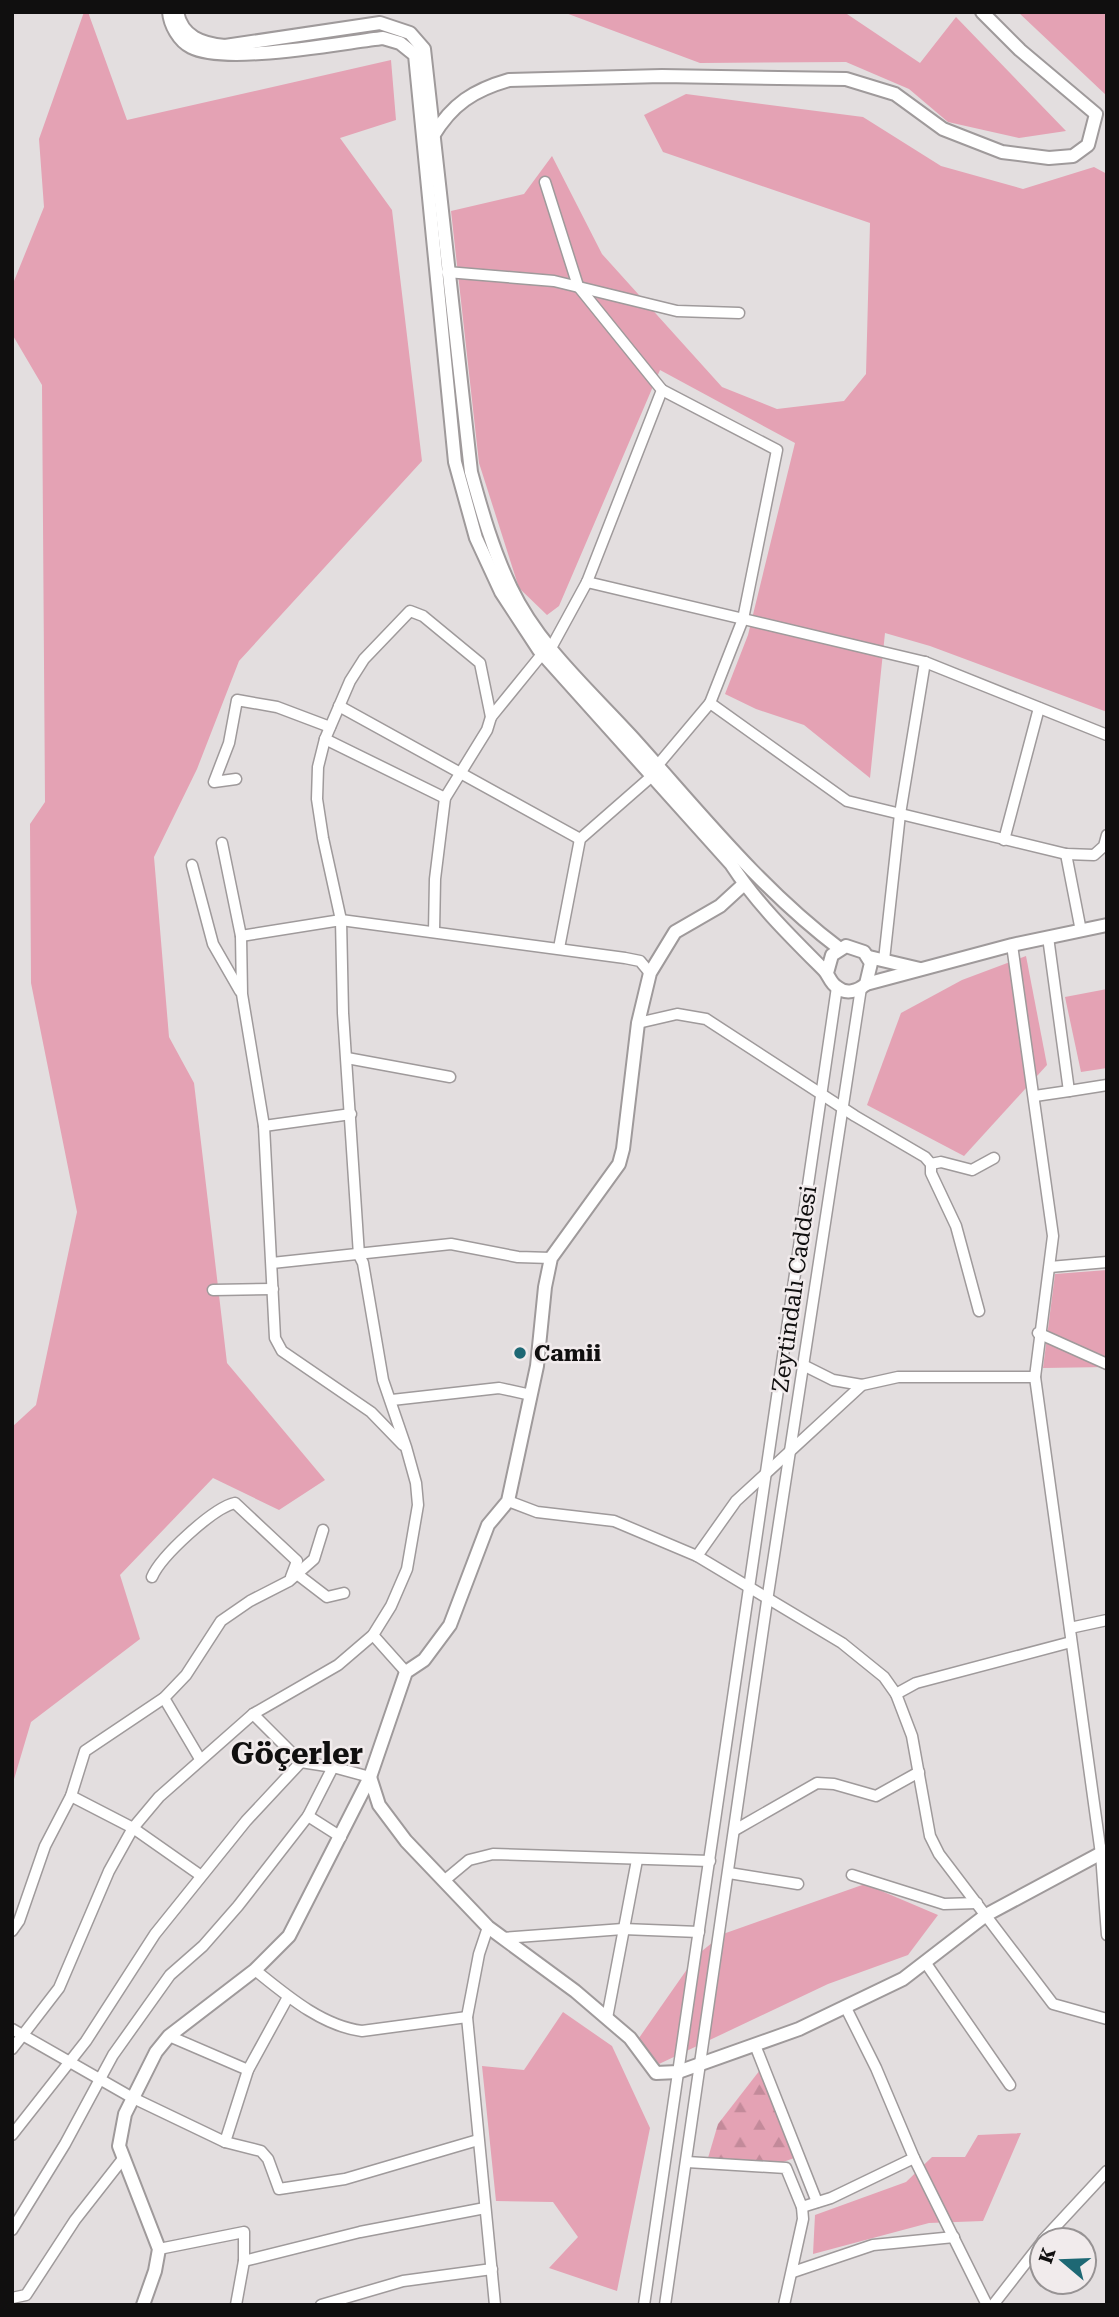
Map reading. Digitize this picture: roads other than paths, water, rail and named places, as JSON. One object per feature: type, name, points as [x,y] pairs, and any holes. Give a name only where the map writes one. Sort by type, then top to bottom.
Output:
[{"type":"street","points":[[169,12],[170,23],[188,46],[221,55],[383,38],[400,43],[415,55],[455,462],[476,538],[496,581],[547,651],[654,771],[731,864],[744,884],[802,950],[827,973],[836,987],[849,991],[1012,945],[1107,925]]},
{"type":"street","points":[[177,12],[185,31],[207,45],[225,46],[380,23],[410,33],[424,49],[471,472],[488,531],[511,589],[547,651]]},
{"type":"street","points":[[433,136],[444,118],[463,99],[484,87],[509,80],[794,76],[846,79],[895,94],[943,129],[1002,152],[1049,158],[1073,156],[1088,145],[1096,114],[1020,50],[982,12]]},
{"type":"street","points":[[545,182],[578,286],[663,390],[778,450],[743,619],[710,703],[654,771],[580,839],[559,948]]},
{"type":"street","points":[[447,272],[554,281],[677,311],[738,313]]},
{"type":"street","points":[[434,932],[435,879],[445,798],[458,772],[487,730],[491,717],[547,651],[587,582],[663,390]]},
{"type":"street","points":[[587,582],[925,662],[1107,735]]},
{"type":"street","points":[[12,2049],[59,1989],[90,1911],[133,1828],[159,1797],[253,1714],[338,1665],[373,1635],[391,1606],[407,1569],[416,1528],[416,1483],[392,1400],[383,1380],[363,1263],[359,1255],[341,920],[317,799],[318,766],[338,706],[364,659],[402,616],[415,611],[480,663],[491,717]]},
{"type":"street","points":[[884,960],[900,814],[925,662]]},
{"type":"street","points":[[236,779],[214,782],[229,743],[237,700],[277,707],[330,727]]},
{"type":"street","points":[[710,703],[847,801],[1066,853],[1094,855],[1104,846],[1107,835]]},
{"type":"street","points":[[338,706],[580,839]]},
{"type":"street","points":[[1004,840],[1039,708]]},
{"type":"street","points":[[325,739],[445,798]]},
{"type":"street","points":[[654,771],[792,912],[839,948]]},
{"type":"street","points":[[222,843],[241,936],[242,994],[264,1126],[275,1338],[282,1351],[371,1412],[406,1447]]},
{"type":"street","points":[[1066,853],[1081,931]]},
{"type":"street","points":[[192,865],[213,944],[242,994]]},
{"type":"street","points":[[145,2304],[159,2249],[122,2160],[120,2132],[131,2097],[156,2052],[169,2036],[255,1970],[289,1936],[370,1777],[385,1727],[407,1672],[424,1660],[450,1625],[488,1525],[508,1501],[531,1395],[551,1258],[619,1164],[628,1130],[638,1023],[650,973],[675,932],[720,906],[744,884]]},
{"type":"street","points":[[241,936],[341,920],[640,961],[650,973]]},
{"type":"street","points":[[1048,937],[1069,1091]]},
{"type":"street","points":[[1012,945],[1053,1236],[1038,1333],[1035,1377],[1104,1852],[1107,1936]]},
{"type":"street","points":[[827,973],[832,955],[839,948],[852,946],[869,957],[920,969]]},
{"type":"street","points":[[665,2305],[803,1365],[864,986],[872,970],[869,957]]},
{"type":"street","name":"Zeytindalı Caddesi","points":[[644,2305],[823,1095],[836,987]]},
{"type":"street","points":[[638,1023],[677,1014],[706,1019],[844,1109],[907,1146],[931,1164],[941,1162],[972,1170],[994,1158]]},
{"type":"street","points":[[347,1058],[450,1077]]},
{"type":"street","points":[[1035,1096],[1107,1086]]},
{"type":"street","points":[[264,1126],[351,1114]]},
{"type":"street","points":[[931,1164],[931,1173],[956,1226],[979,1311]]},
{"type":"street","points":[[272,1263],[452,1244],[518,1257],[551,1258]]},
{"type":"street","points":[[1050,1267],[1107,1262]]},
{"type":"street","points":[[213,1290],[273,1289]]},
{"type":"street","points":[[1038,1333],[1107,1364]]},
{"type":"street","points":[[803,1365],[833,1380],[862,1385],[898,1377],[1035,1377]]},
{"type":"street","points":[[697,1556],[736,1501],[790,1455],[862,1385]]},
{"type":"street","points":[[392,1400],[499,1388],[531,1395]]},
{"type":"street","points":[[508,1501],[537,1512],[614,1521],[697,1556],[750,1591],[842,1643],[884,1677],[895,1694],[912,1736],[930,1836],[939,1854],[1053,2004],[1107,2019]]},
{"type":"street","points":[[152,1577],[157,1566],[184,1540],[219,1510],[235,1503],[297,1560],[293,1578]]},
{"type":"street","points":[[12,1931],[19,1921],[45,1846],[71,1796],[85,1751],[164,1698],[186,1675],[221,1621],[250,1601],[293,1578],[314,1559],[323,1530]]},
{"type":"street","points":[[293,1578],[327,1597],[344,1593]]},
{"type":"street","points":[[1070,1628],[1107,1620]]},
{"type":"street","points":[[373,1635],[407,1672]]},
{"type":"street","points":[[895,1694],[916,1683],[1072,1642]]},
{"type":"street","points":[[164,1698],[200,1759]]},
{"type":"street","points":[[253,1714],[301,1762],[370,1777]]},
{"type":"street","points":[[12,2135],[72,2061],[126,1975],[200,1875],[301,1762]]},
{"type":"street","points":[[12,2230],[65,2144],[113,2055],[170,1975],[203,1946],[238,1906],[308,1816],[333,1767]]},
{"type":"street","points":[[735,1830],[817,1783],[834,1783],[876,1796],[919,1773]]},
{"type":"street","points":[[370,1777],[379,1805],[407,1842],[488,1927],[607,2018],[630,2038],[656,2073],[678,2072],[799,2029],[903,1979],[986,1915],[1104,1852]]},
{"type":"street","points":[[71,1796],[133,1828],[200,1875]]},
{"type":"street","points":[[308,1816],[341,1837]]},
{"type":"street","points":[[445,1880],[469,1860],[493,1854],[710,1861]]},
{"type":"street","points":[[607,2018],[637,1860]]},
{"type":"street","points":[[729,1873],[798,1884]]},
{"type":"street","points":[[852,1875],[944,1904],[976,1903]]},
{"type":"street","points":[[488,1927],[479,1954],[467,2017],[495,2305]]},
{"type":"street","points":[[503,1938],[623,1929],[699,1932]]},
{"type":"street","points":[[925,1962],[1010,2085]]},
{"type":"street","points":[[255,1970],[288,1997],[338,2026],[362,2032],[467,2017]]},
{"type":"street","points":[[225,2142],[248,2070],[288,1997]]},
{"type":"street","points":[[846,2007],[876,2068],[914,2158],[987,2305]]},
{"type":"street","points":[[12,2029],[131,2097],[225,2142],[261,2151],[268,2159],[279,2189],[345,2179],[478,2140]]},
{"type":"street","points":[[169,2036],[248,2070]]},
{"type":"street","points":[[755,2045],[817,2202]]},
{"type":"street","points":[[802,2207],[914,2158]]},
{"type":"street","points":[[12,2298],[26,2295],[75,2220],[122,2160]]},
{"type":"street","points":[[687,2162],[786,2168],[802,2207],[803,2219],[784,2305]]},
{"type":"street","points":[[1057,2226],[1107,2171]]},
{"type":"street","points":[[244,2261],[360,2232],[485,2207]]},
{"type":"street","points":[[159,2249],[244,2232],[244,2261],[236,2305]]},
{"type":"street","points":[[793,2272],[873,2245],[954,2237]]},
{"type":"street","points":[[993,2305],[1028,2260]]},
{"type":"street","points":[[321,2305],[403,2281],[492,2269]]},
{"type":"place","name":"Camii","points":[[520,1353]]},
{"type":"district","name":"Göçerler","points":[[297,1754]]}]
